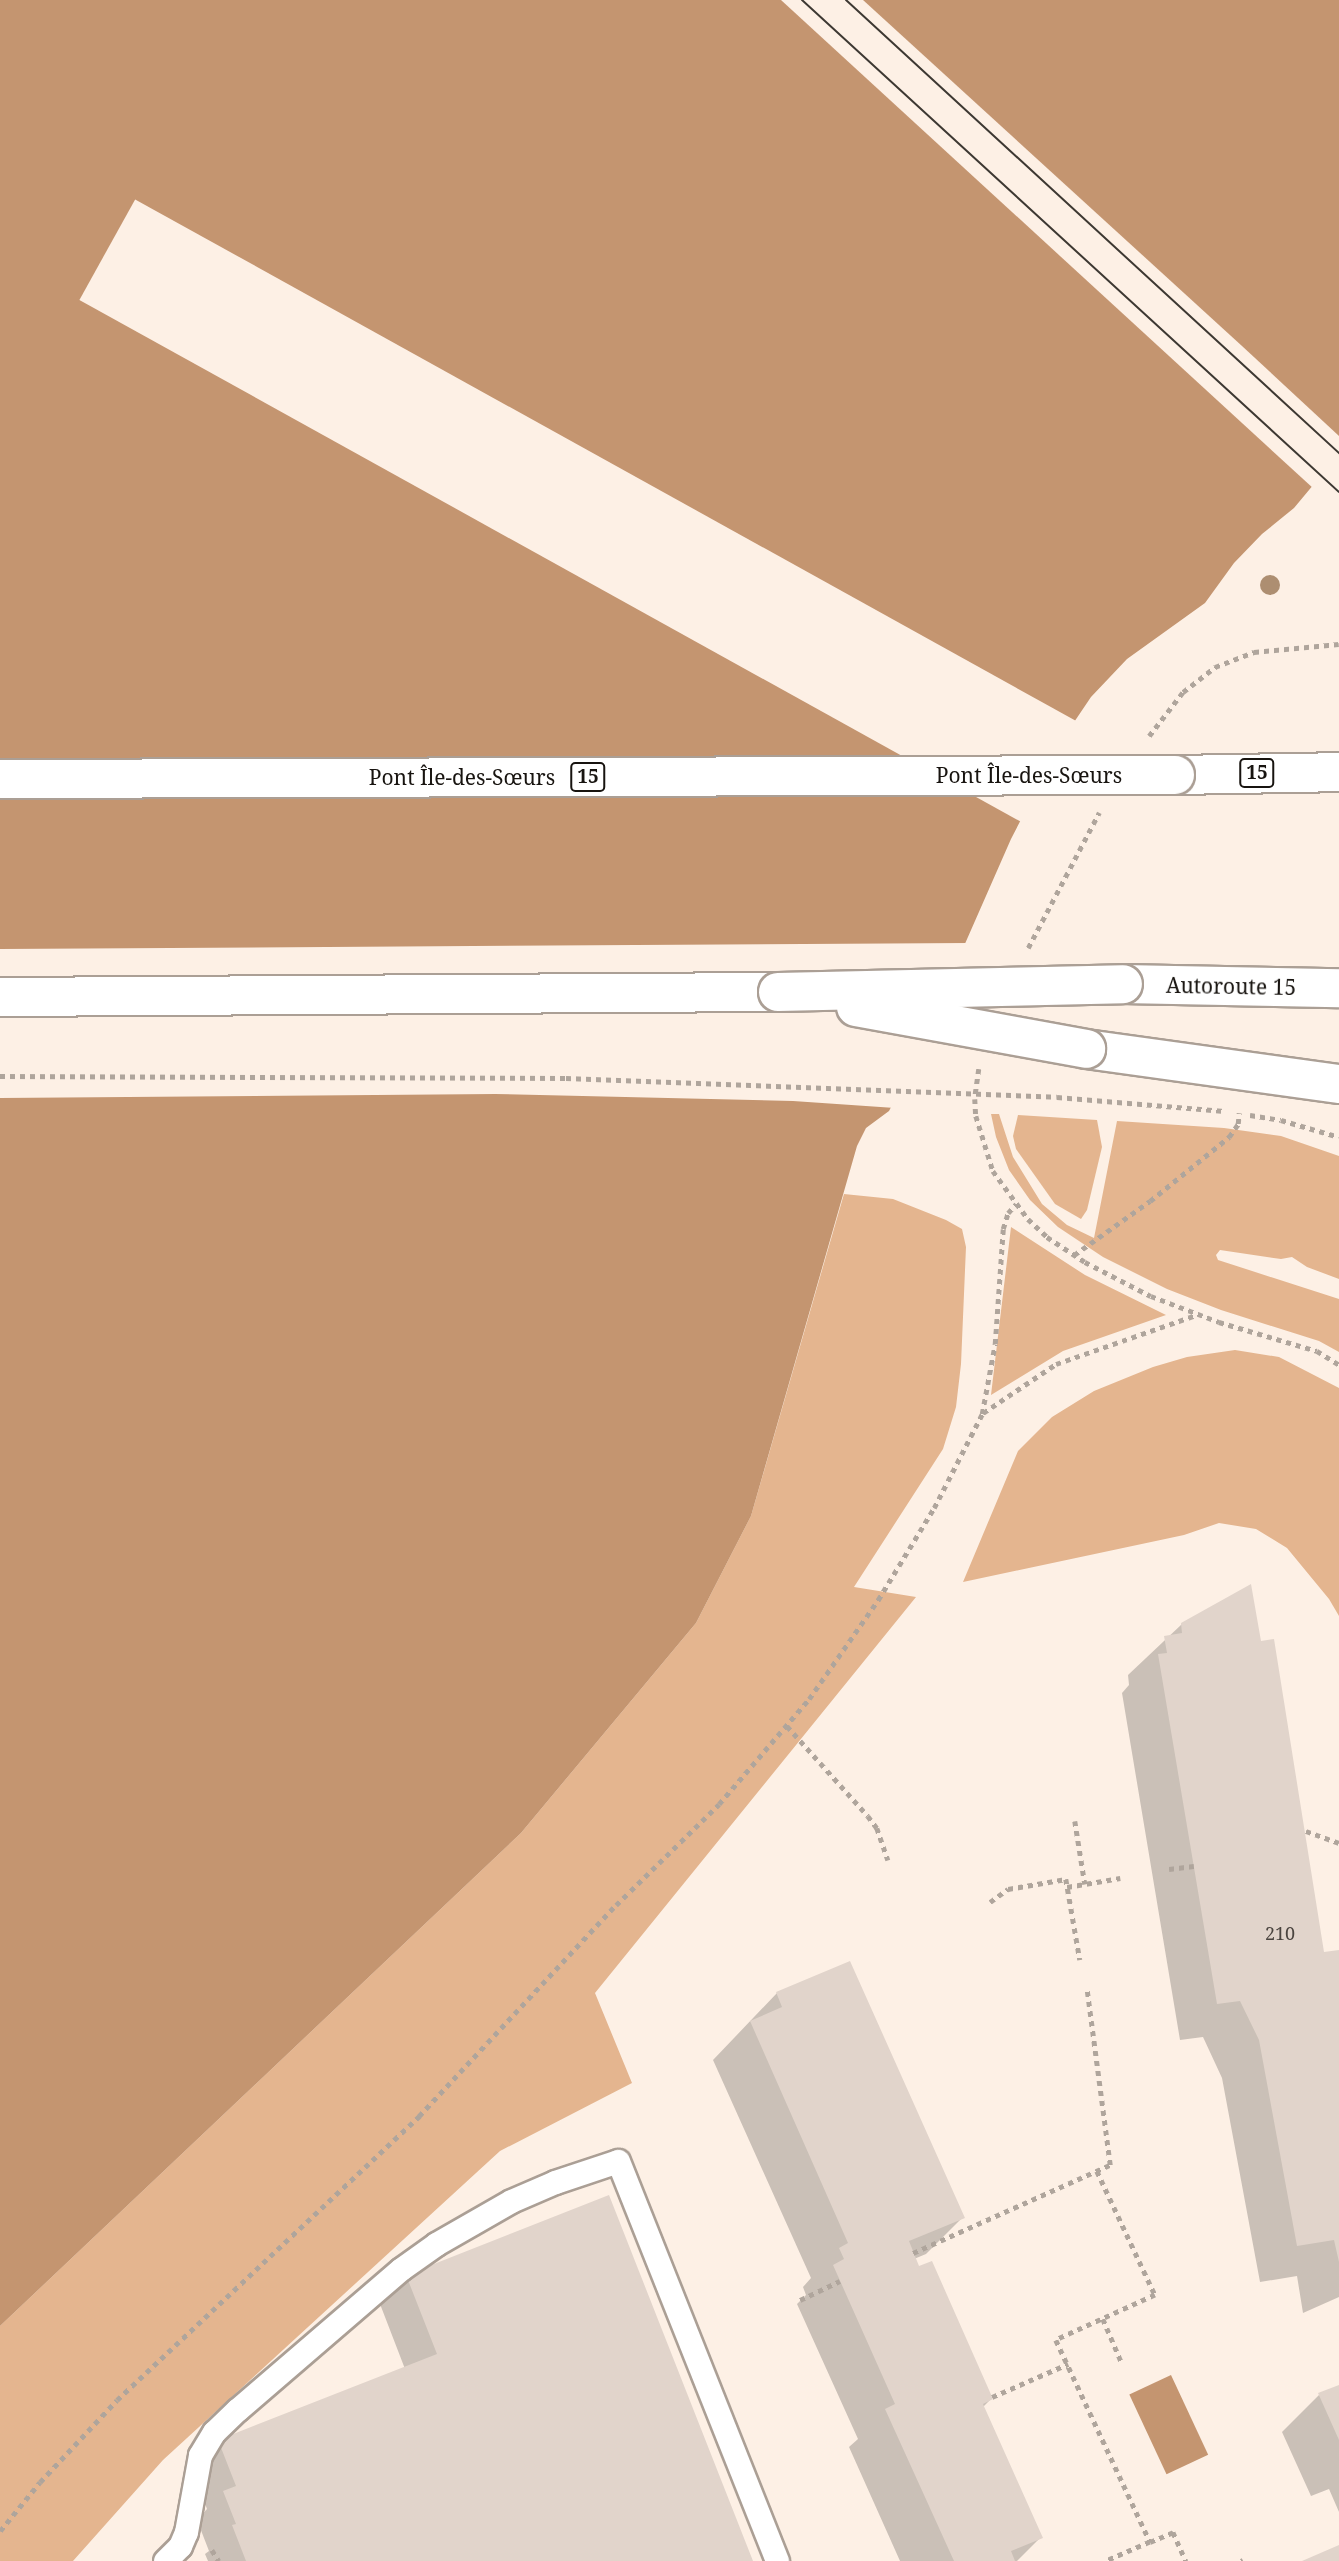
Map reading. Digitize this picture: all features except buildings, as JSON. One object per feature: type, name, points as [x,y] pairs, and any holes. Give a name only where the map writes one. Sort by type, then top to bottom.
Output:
[{"type":"highway","name":"Pont Île-des-Sœurs","points":[[0,779],[1175,775],[1339,772]]},
{"type":"highway","name":"Autoroute 15","points":[[778,992],[1123,984],[1339,988]]},
{"type":"highway","points":[[0,997],[778,992],[1086,1049],[1339,1084]]},
{"type":"lane","points":[[165,2561],[180,2546],[186,2532],[200,2455],[214,2432],[237,2410],[401,2269],[436,2244],[511,2201],[555,2182],[618,2161],[777,2561]]},
{"type":"path","points":[[1148,737],[1183,692],[1215,667],[1254,652],[1339,644]]},
{"type":"path","points":[[1022,959],[1104,805]]},
{"type":"path","points":[[980,1063],[976,1083],[976,1116],[993,1171],[1016,1205],[1047,1237],[1074,1255],[1151,1296],[1196,1315],[1317,1351],[1339,1365]]},
{"type":"path","points":[[0,1076],[553,1077],[812,1085],[1057,1097],[1239,1113],[1281,1120],[1339,1137]]},
{"type":"path","points":[[1074,1255],[1150,1201],[1229,1137],[1238,1124],[1239,1113]]},
{"type":"path","points":[[0,2531],[40,2482],[117,2400],[419,2116],[616,1905],[719,1804],[787,1726],[878,1600],[934,1508],[982,1414],[995,1344],[1003,1229],[1008,1213],[1016,1205]]},
{"type":"path","points":[[982,1414],[1056,1364],[1196,1315]]},
{"type":"path","points":[[787,1726],[869,1816],[877,1828],[888,1860]]},
{"type":"path","points":[[1075,1821],[1085,1884]]},
{"type":"path","points":[[1307,1831],[1339,1843]]},
{"type":"path","points":[[1169,1869],[1194,1866]]},
{"type":"path","points":[[1068,1886],[1120,1878]]},
{"type":"path","points":[[990,1902],[1008,1889],[1066,1879],[1080,1960]]},
{"type":"path","points":[[914,2253],[1110,2165],[1087,1990]]},
{"type":"path","points":[[1097,2171],[1155,2295],[1056,2340],[1150,2542]]},
{"type":"path","points":[[800,2300],[840,2281]]},
{"type":"path","points":[[1103,2319],[1121,2361]]},
{"type":"path","points":[[992,2397],[1068,2364]]},
{"type":"path","points":[[1107,2561],[1173,2532],[1186,2561]]},
{"type":"shaded area","points":[[0,0],[1339,0],[1339,454],[1294,508],[1262,534],[1234,563],[1205,603],[1127,659],[1091,697],[1062,740],[1011,839],[906,1078],[889,1111],[866,1128],[857,1146],[751,1516],[696,1623],[521,1833],[0,2326]]},
{"type":"shaded area","points":[[991,1114],[999,1114],[1013,1157],[1042,1204],[1067,1225],[1094,1238],[1117,1121],[1224,1128],[1281,1136],[1339,1156],[1339,1279],[1307,1267],[1292,1257],[1281,1259],[1220,1250],[1216,1255],[1218,1260],[1339,1299],[1339,1352],[1319,1341],[1221,1310],[1167,1289],[1103,1257],[1058,1227],[1030,1200],[1009,1170],[996,1137]]},
{"type":"shaded area","points":[[1018,1115],[1097,1120],[1102,1147],[1087,1210],[1081,1219],[1055,1204],[1016,1149],[1013,1136]]},
{"type":"shaded area","points":[[844,1194],[893,1199],[946,1220],[962,1229],[966,1247],[961,1364],[956,1407],[943,1449],[854,1587],[916,1597],[595,1993],[632,2083],[500,2151],[163,2460],[73,2561],[0,2561],[0,2326],[521,1833],[696,1623],[751,1516]]},
{"type":"shaded area","points":[[1011,1227],[1085,1275],[1166,1315],[1063,1351],[991,1395]]},
{"type":"shaded area","points":[[1235,1350],[1279,1357],[1339,1388],[1339,1616],[1329,1599],[1287,1548],[1256,1529],[1219,1523],[1184,1535],[963,1582],[1018,1451],[1052,1417],[1094,1391],[1153,1367],[1187,1357]]},
{"type":"shaded area","points":[[1171,2375],[1208,2455],[1167,2474],[1129,2394]]},
{"type":"pier","points":[[781,0],[863,0],[1242,346],[1339,436],[1339,459],[1314,489]]},
{"type":"pier","points":[[135,199],[1078,722],[1022,823],[79,300]]},
{"type":"pier","points":[[969,943],[895,1108],[793,1101],[495,1094],[0,1098],[0,949]]},
{"type":"tram line","points":[[802,0],[1339,492]]},
{"type":"tram line","points":[[846,0],[1339,453]]}]
